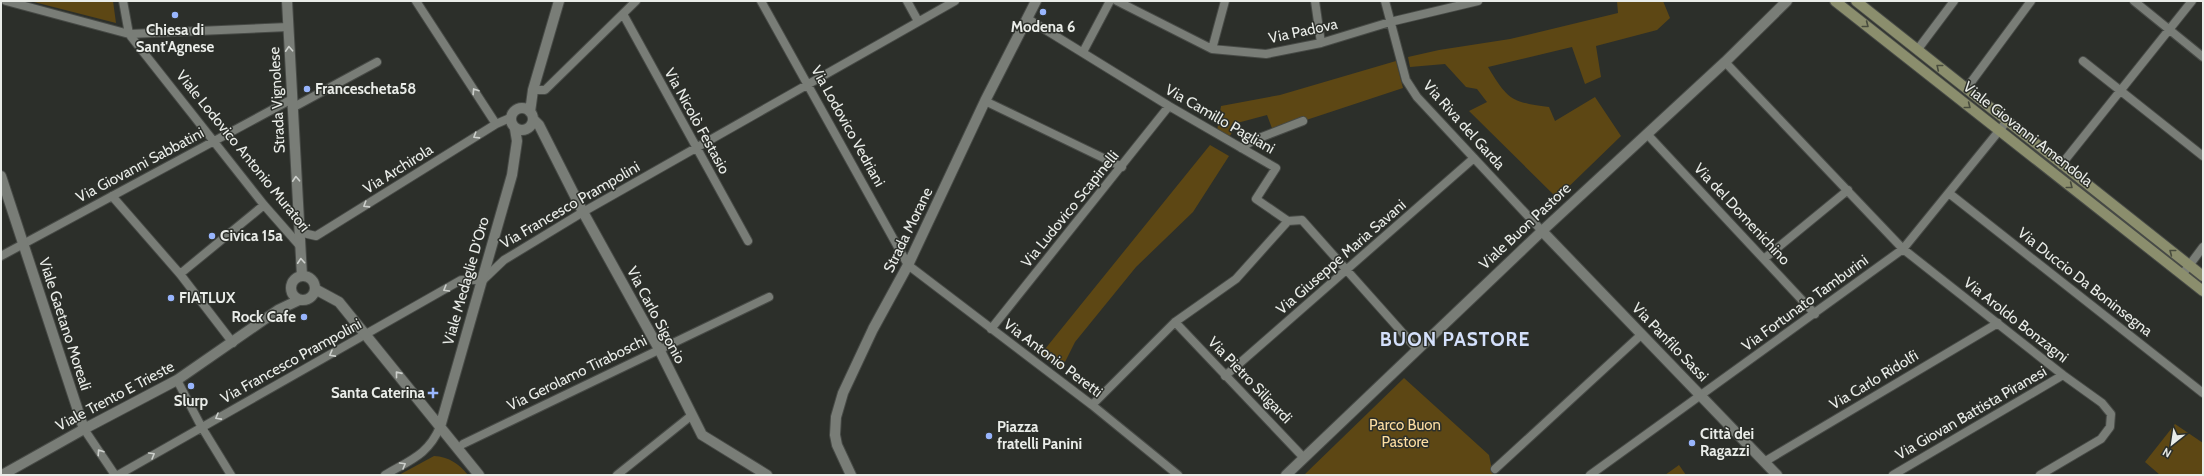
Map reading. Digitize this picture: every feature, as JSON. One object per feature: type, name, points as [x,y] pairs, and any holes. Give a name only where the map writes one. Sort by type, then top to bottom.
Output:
[{"type":"main road","name":"Viale Giovanni Amendola","points":[[1835,1],[2203,291]]},
{"type":"main road","name":"Viale Giovanni Amendola","points":[[1856,1],[1918,49],[2061,165],[2203,276]]},
{"type":"street","points":[[6,1],[129,34],[288,27]]},
{"type":"street","points":[[123,1],[129,34]]},
{"type":"street","name":"Strada Vignolese","points":[[287,1],[300,246]]},
{"type":"street","points":[[416,1],[496,124]]},
{"type":"street","points":[[522,130],[531,126],[533,90],[559,1]]},
{"type":"street","points":[[533,90],[545,90],[636,1]]},
{"type":"street","name":"Via Lodovico Vedriani","points":[[761,1],[908,265]]},
{"type":"street","points":[[907,1],[918,21]]},
{"type":"street","name":"Via Francesco Prampolini","points":[[117,475],[201,426],[366,335],[461,280],[483,280],[504,260],[583,212],[955,1]]},
{"type":"street","name":"Strada Morane","points":[[851,475],[837,445],[834,427],[843,393],[866,344],[908,265],[985,101],[1036,1]]},
{"type":"street","points":[[1083,52],[1110,1]]},
{"type":"street","name":"Via Padova","points":[[1117,1],[1212,49],[1266,54],[1321,43],[1390,22],[1478,1]]},
{"type":"street","points":[[1212,49],[1225,1]]},
{"type":"street","points":[[1315,1],[1321,43]]},
{"type":"street","name":"Via Riva del Garda","points":[[1385,1],[1406,80],[1417,97],[1542,231]]},
{"type":"street","name":"Viale Buon Pastore","points":[[1286,475],[1542,231],[1725,62],[1787,1]]},
{"type":"street","points":[[1918,49],[1954,1]]},
{"type":"street","points":[[1966,89],[2032,1]]},
{"type":"street","points":[[2134,1],[2203,57]]},
{"type":"street","points":[[2061,165],[2192,1]]},
{"type":"street","name":"Via Nicolò Festasio","points":[[623,14],[748,241]]},
{"type":"street","name":"Via Camillo Pagliani","points":[[1028,19],[1169,106],[1276,168],[1256,199],[1288,221],[1302,220],[1417,349]]},
{"type":"street","name":"Viale Lodovico Antonio Muratori","points":[[129,34],[264,205],[300,246],[302,276]]},
{"type":"street","points":[[2083,61],[2203,156]]},
{"type":"street","name":"Via Giovanni Sabbatini","points":[[1,256],[214,141],[377,62]]},
{"type":"street","name":"Via Aroldo Bonzagni","points":[[1725,62],[1903,249],[2063,375],[2102,403],[2111,414],[2110,427],[2101,439],[2040,475]]},
{"type":"street","points":[[533,90],[520,108],[512,113],[510,118],[522,130],[534,132],[548,142]]},
{"type":"street","points":[[985,101],[1122,167]]},
{"type":"street","name":"Via Ludovico Scapinelli","points":[[991,329],[1122,167],[1169,106]]},
{"type":"street","points":[[520,108],[526,109],[532,115]]},
{"type":"street","name":"Via Carlo Sigonio","points":[[532,115],[548,142],[583,212],[659,349],[702,435],[767,475]]},
{"type":"street","name":"Via Archirola","points":[[299,232],[316,236],[496,124],[510,118]]},
{"type":"street","points":[[1241,148],[1254,140],[1304,121]]},
{"type":"street","name":"Via Fortunato Tamburini","points":[[1590,475],[1903,249],[1950,194],[2006,121]]},
{"type":"street","name":"Viale Medaglie D'Oro","points":[[440,427],[512,175],[517,141],[522,130]]},
{"type":"street","name":"Via del Domenichino","points":[[1647,134],[1765,258],[1815,314]]},
{"type":"street","name":"Via Giuseppe Maria Savani","points":[[1225,376],[1347,271],[1474,158]]},
{"type":"street","name":"Viale Gaetano Moreali","points":[[1,176],[22,244],[84,429],[117,475]]},
{"type":"street","points":[[1765,258],[1848,190]]},
{"type":"street","name":"Via Duccio Da Boninsegna","points":[[1950,194],[2203,393]]},
{"type":"street","points":[[112,196],[180,274],[234,342]]},
{"type":"street","points":[[180,274],[264,205]]},
{"type":"street","points":[[1092,405],[1175,322],[1236,280],[1288,221]]},
{"type":"street","name":"Via Panfilo Sassi","points":[[1542,231],[1777,475]]},
{"type":"street","points":[[2182,275],[2203,247]]},
{"type":"street","name":"Via Antonio Peretti","points":[[908,265],[1092,405],[1178,475]]},
{"type":"street","points":[[315,289],[310,298],[299,300],[293,295],[291,288],[295,278],[302,276],[312,279],[315,289],[339,302],[479,475]]},
{"type":"street","name":"Viale Trento E Trieste","points":[[278,310],[291,288]]},
{"type":"street","name":"Via Gerolamo Tiraboschi","points":[[463,444],[769,297]]},
{"type":"street","name":"Viale Trento E Trieste","points":[[2,475],[84,429],[177,380],[234,342],[278,310],[299,300]]},
{"type":"street","name":"Via Pietro Siligardi","points":[[1175,322],[1304,458]]},
{"type":"street","name":"Via Carlo Ridolfi","points":[[1764,462],[1998,323]]},
{"type":"street","points":[[1495,469],[1642,334]]},
{"type":"street","name":"Via Giovan Battista Piranesi","points":[[1893,475],[2063,375]]},
{"type":"street","points":[[177,380],[201,426],[230,475]]},
{"type":"street","points":[[617,475],[692,415]]},
{"type":"street","points":[[385,475],[420,454],[434,442],[440,427]]},
{"type":"green space","points":[[30,1],[113,1],[116,23]]},
{"type":"green space","points":[[1617,1],[1663,1],[1670,18],[1657,30],[1596,46],[1601,77],[1585,84],[1572,47],[1488,67],[1506,93],[1512,98],[1526,103],[1549,107],[1555,121],[1595,97],[1621,136],[1557,198],[1469,111],[1487,102],[1477,89],[1466,87],[1445,64],[1410,67],[1408,57],[1439,50],[1510,39],[1618,13]]},
{"type":"green space","points":[[1396,61],[1403,88],[1273,131],[1267,115],[1237,123],[1230,136],[1217,131],[1221,106],[1280,95]]},
{"type":"green space","points":[[1210,145],[1229,156],[1193,212],[1136,267],[1075,342],[1061,370],[1041,354]]},
{"type":"green space","name":"Parco Buon Pastore","points":[[1404,378],[1489,455],[1493,475],[1304,475]]},
{"type":"green space","points":[[2175,424],[2203,443],[2203,475],[2160,475],[2145,462]]},
{"type":"green space","points":[[434,456],[453,461],[468,475],[399,475]]},
{"type":"green space","points":[[1679,465],[1686,475],[1665,475]]},
{"type":"place","name":"Modena 6","points":[[1043,12]]},
{"type":"place","name":"Chiesa di Sant'Agnese","points":[[175,15]]},
{"type":"place","name":"Francescheta58","points":[[307,89]]},
{"type":"place","name":"Civica 15a","points":[[212,236]]},
{"type":"place","name":"FIATLUX","points":[[171,298]]},
{"type":"place","name":"Rock Cafe","points":[[304,317]]},
{"type":"place","name":"Slurp","points":[[191,386]]},
{"type":"place","name":"Santa Caterina","points":[[433,393]]},
{"type":"place","name":"Piazza fratelli Panini","points":[[989,436]]},
{"type":"place","name":"Città dei Ragazzi","points":[[1692,443]]},
{"type":"district","name":"BUON PASTORE","points":[[1455,339]]}]
